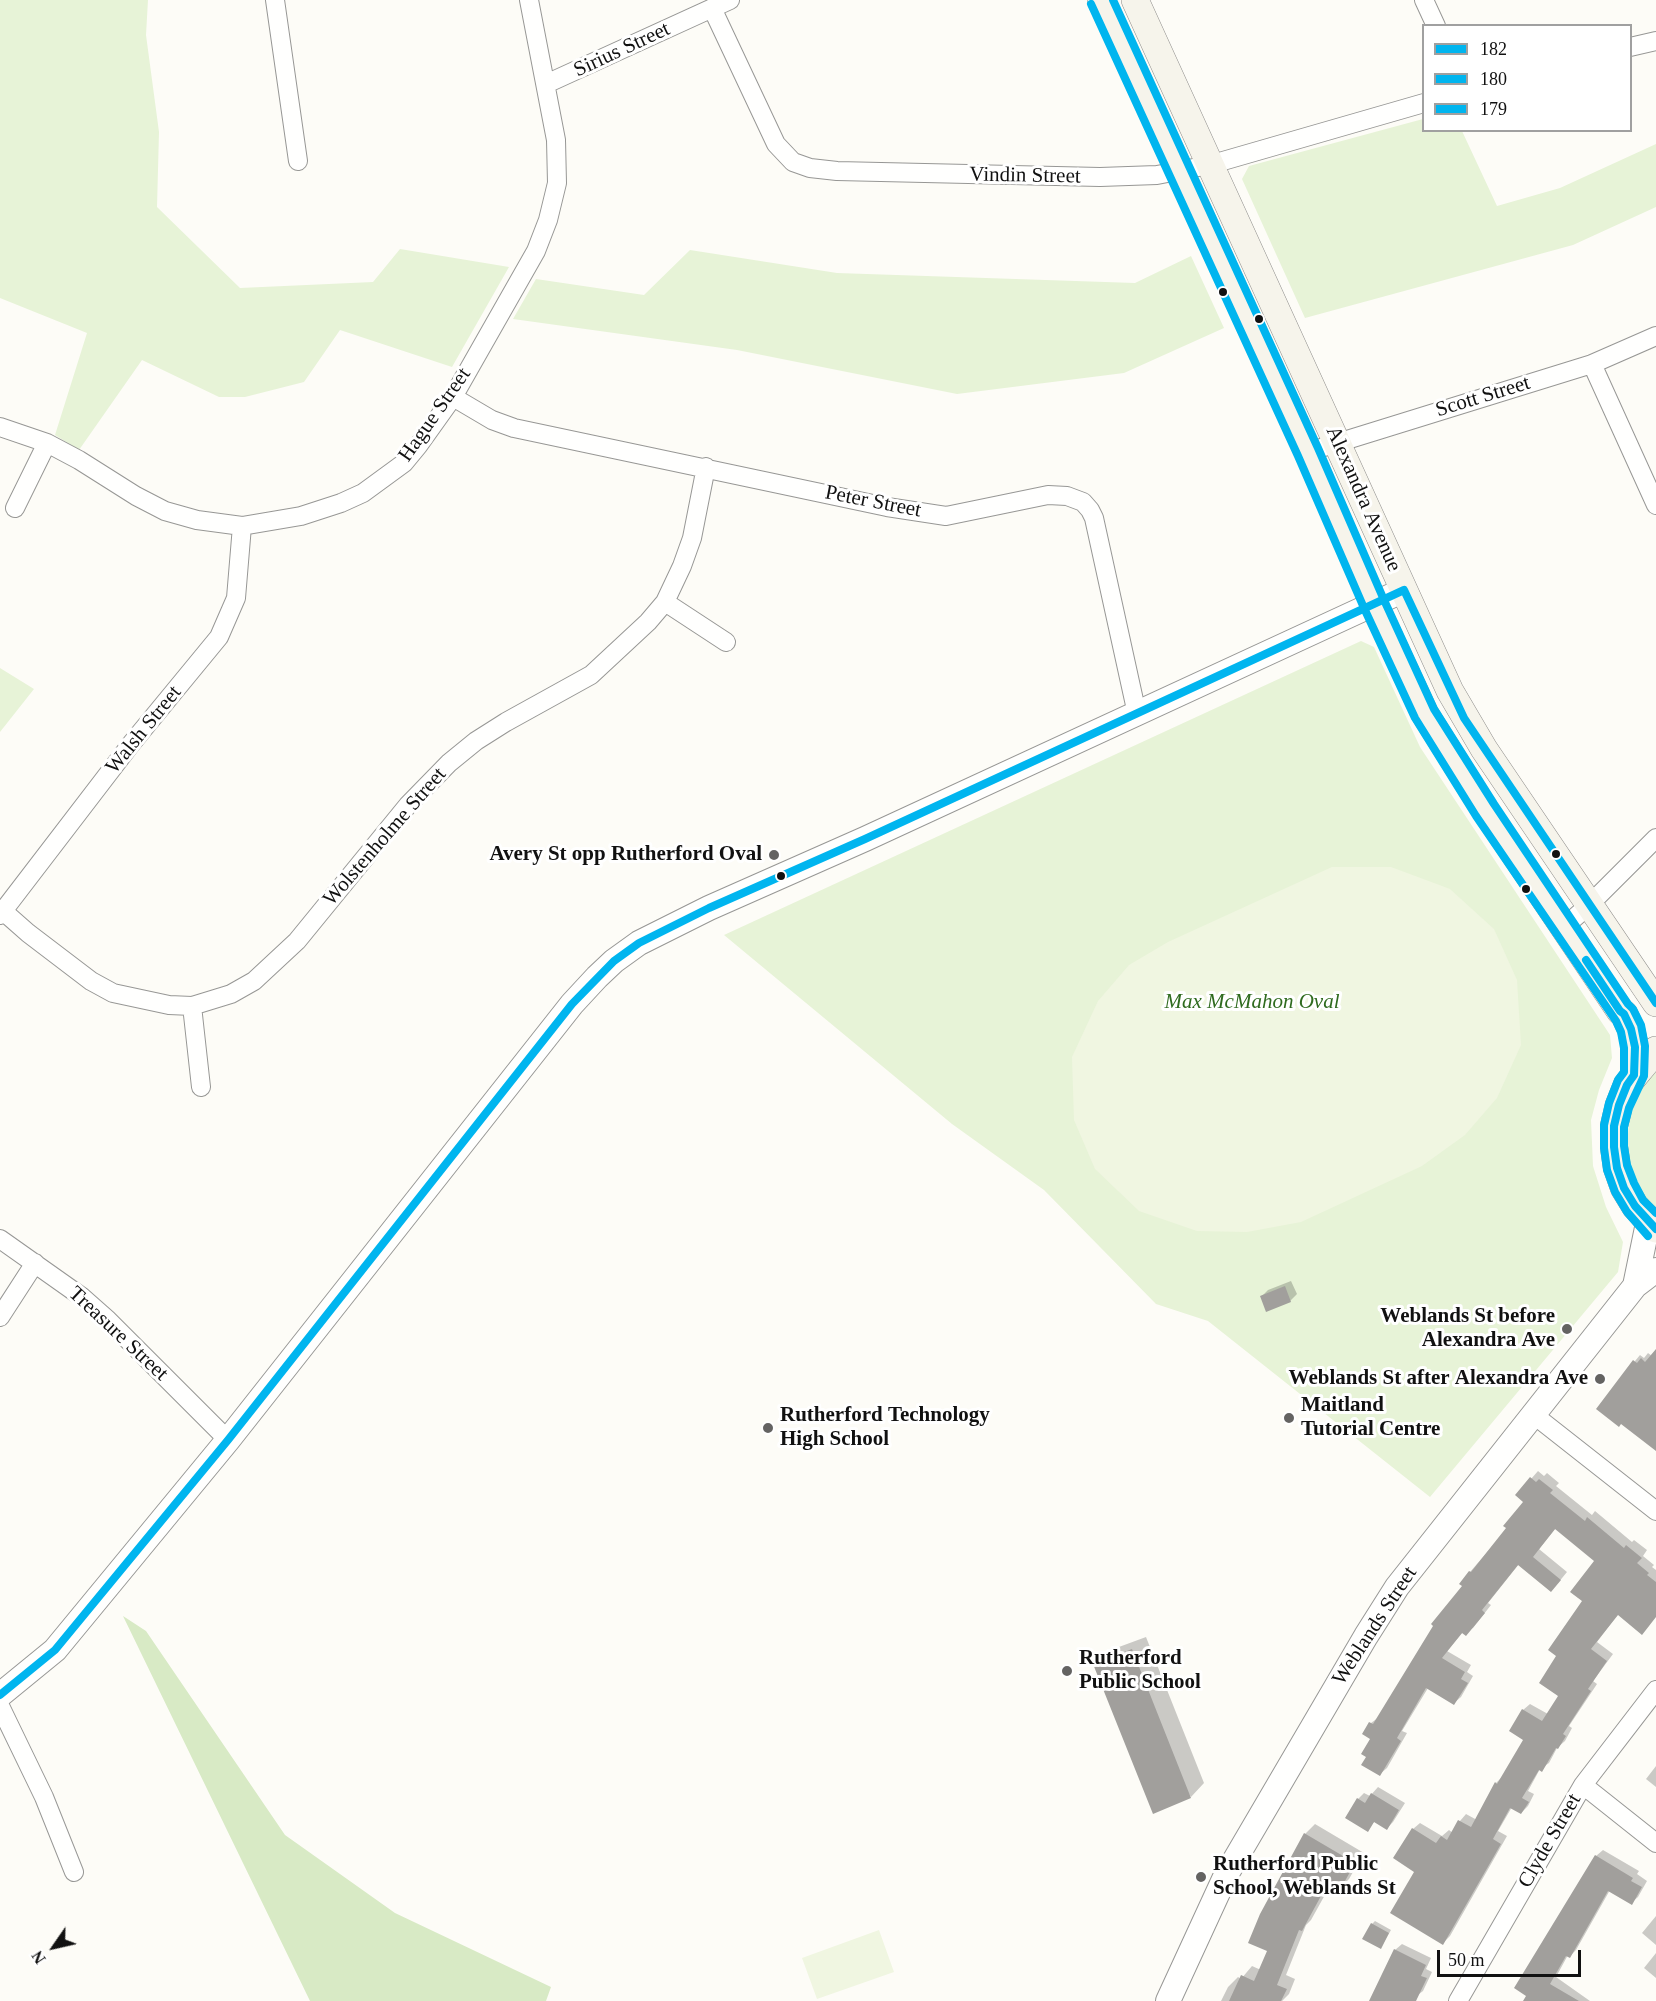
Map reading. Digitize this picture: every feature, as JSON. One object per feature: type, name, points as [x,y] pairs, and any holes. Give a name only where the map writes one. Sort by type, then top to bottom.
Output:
[{"type":"main road","name":"Alexandra Avenue","points":[[1101,0],[1425,714],[1485,810],[1624,1014],[1631,1029],[1635,1047],[1634,1075]]},
{"type":"main road","name":"Alexandra Avenue","points":[[1135,0],[1450,691],[1464,717],[1656,1003]]},
{"type":"main road","points":[[1652,1226],[1635,1206],[1624,1188],[1617,1168],[1614,1126],[1627,1085],[1656,1050]]},
{"type":"street","points":[[275,0],[298,161]]},
{"type":"street","name":"Hague Street","points":[[0,427],[47,443],[165,511],[197,520],[242,526],[300,516],[341,503],[363,493],[404,463],[453,397],[536,250],[548,220],[557,183],[556,140],[528,0]]},
{"type":"street","name":"Sirius Street","points":[[546,84],[730,0]]},
{"type":"street","points":[[1424,0],[1435,24]]},
{"type":"street","name":"Vindin Street","points":[[712,8],[777,144],[793,162],[810,168],[837,171],[1100,177],[1179,172],[1422,105]]},
{"type":"street","points":[[1632,46],[1656,40]]},
{"type":"street","name":"Scott Street","points":[[1308,452],[1592,364],[1656,336]]},
{"type":"street","points":[[1592,364],[1656,505]]},
{"type":"street","name":"Peter Street","points":[[453,397],[492,420],[514,428],[887,507],[946,516],[1048,495],[1067,496],[1083,502],[1094,518],[1137,714]]},
{"type":"street","points":[[15,508],[47,443]]},
{"type":"street","name":"Wolstenholme Street","points":[[2,913],[91,981],[113,993],[169,1005],[192,1006],[231,994],[254,981],[297,941],[408,805],[448,763],[476,741],[506,722],[591,675],[648,622],[665,602],[682,566],[692,538],[706,467]]},
{"type":"street","name":"Walsh Street","points":[[2,913],[131,744],[219,637],[236,598],[242,526]]},
{"type":"street","points":[[0,1695],[55,1650],[228,1440],[572,1004],[614,962],[639,944],[709,908],[1404,590]]},
{"type":"street","points":[[665,602],[726,642]]},
{"type":"street","points":[[1564,927],[1656,838]]},
{"type":"street","points":[[192,1006],[201,1087]]},
{"type":"street","name":"Weblands Street","points":[[1635,1286],[1652,1226]]},
{"type":"street","name":"Treasure Street","points":[[0,1239],[82,1297],[228,1440]]},
{"type":"street","points":[[0,1317],[35,1263]]},
{"type":"street","name":"Weblands Street","points":[[1168,2001],[1215,1894],[1397,1587],[1635,1286],[1656,1270]]},
{"type":"street","points":[[1534,1415],[1656,1511]]},
{"type":"street","name":"Clyde Street","points":[[1458,2001],[1582,1785],[1656,1690]]},
{"type":"street","points":[[0,1706],[44,1797],[74,1872]]},
{"type":"street","points":[[1582,1785],[1656,1843]]},
{"type":"green space","points":[[0,0],[148,0],[146,35],[159,132],[157,207],[240,288],[373,282],[400,249],[509,267],[452,367],[340,330],[304,382],[245,397],[219,397],[142,360],[79,450],[55,435],[87,333],[0,298]]},
{"type":"green space","points":[[1422,119],[1422,132],[1462,132],[1497,206],[1560,188],[1656,144],[1656,207],[1573,245],[1305,318],[1242,179],[1249,166]]},
{"type":"green space","points":[[690,250],[837,273],[1135,283],[1191,256],[1224,328],[1124,373],[957,394],[737,350],[513,319],[536,279],[644,295]]},
{"type":"green space","name":"Max McMahon Oval","points":[[1361,641],[1374,647],[1420,747],[1610,1035],[1612,1058],[1599,1090],[1591,1120],[1593,1166],[1606,1207],[1623,1242],[1618,1272],[1430,1497],[1208,1321],[1156,1304],[1044,1190],[952,1124],[724,935]]},
{"type":"green space","points":[[0,668],[34,689],[0,732]]},
{"type":"green space","points":[[1332,867],[1391,867],[1450,889],[1494,929],[1517,980],[1521,1045],[1497,1098],[1465,1135],[1422,1166],[1301,1222],[1247,1232],[1197,1231],[1139,1211],[1095,1169],[1074,1120],[1072,1057],[1098,1001],[1129,965],[1168,942]]},
{"type":"green space","points":[[1656,1072],[1656,1216],[1634,1184],[1627,1151],[1629,1118],[1642,1087]]},
{"type":"green space","points":[[123,1616],[146,1631],[285,1835],[395,1913],[551,1987],[546,2001],[310,2001]]},
{"type":"green space","points":[[879,1930],[894,1972],[817,1999],[802,1958]]},
{"type":"building","points":[[1285,1286],[1291,1302],[1266,1312],[1260,1296]]},
{"type":"building","points":[[1656,1349],[1656,1451],[1621,1424],[1619,1427],[1596,1409],[1633,1360],[1637,1363],[1641,1358],[1645,1362]]},
{"type":"building","points":[[1530,1477],[1536,1482],[1539,1479],[1553,1490],[1550,1493],[1585,1521],[1587,1517],[1624,1548],[1626,1545],[1642,1558],[1637,1563],[1656,1582],[1656,1617],[1642,1635],[1618,1615],[1591,1649],[1607,1661],[1588,1689],[1591,1691],[1563,1734],[1566,1736],[1558,1749],[1556,1748],[1542,1772],[1539,1770],[1522,1798],[1529,1802],[1521,1814],[1510,1808],[1493,1839],[1501,1844],[1443,1945],[1390,1913],[1414,1872],[1393,1858],[1412,1828],[1436,1843],[1441,1836],[1447,1840],[1458,1820],[1471,1827],[1495,1782],[1497,1784],[1523,1740],[1509,1731],[1522,1709],[1542,1721],[1558,1696],[1539,1683],[1556,1656],[1548,1650],[1582,1601],[1570,1592],[1594,1561],[1555,1529],[1533,1557],[1561,1580],[1551,1592],[1518,1565],[1482,1610],[1485,1613],[1466,1636],[1462,1633],[1442,1658],[1465,1672],[1461,1679],[1468,1683],[1454,1705],[1426,1688],[1397,1738],[1401,1741],[1380,1776],[1361,1765],[1366,1757],[1361,1754],[1370,1739],[1362,1734],[1369,1722],[1373,1724],[1433,1626],[1431,1624],[1462,1586],[1459,1584],[1469,1571],[1471,1572],[1506,1528],[1503,1526],[1523,1502],[1515,1495]]},
{"type":"building","points":[[1132,1649],[1191,1798],[1153,1814],[1093,1664]]},
{"type":"building","points":[[1371,1793],[1399,1810],[1387,1830],[1374,1822],[1368,1832],[1345,1818],[1357,1798],[1365,1803]]},
{"type":"building","points":[[1304,1833],[1355,1863],[1340,1890],[1328,1883],[1302,1931],[1299,1930],[1277,1985],[1287,1989],[1281,2001],[1229,2001],[1241,1975],[1254,1981],[1267,1951],[1248,1943],[1260,1914]]},
{"type":"building","points":[[1595,1855],[1633,1878],[1631,1881],[1642,1887],[1632,1905],[1608,1891],[1570,1958],[1566,1956],[1550,1984],[1579,2001],[1523,2001],[1526,1996],[1514,1988]]},
{"type":"building","points":[[1371,1923],[1389,1933],[1381,1949],[1362,1939]]},
{"type":"building","points":[[1394,1949],[1426,1965],[1421,1976],[1427,1978],[1416,2001],[1369,2001]]},
{"type":"transit line","name":"179","points":[[1113,0],[1318,448],[1434,709],[1494,804],[1633,1009],[1641,1025],[1645,1046],[1644,1076],[1629,1108],[1624,1127],[1624,1146],[1627,1165],[1634,1183],[1643,1200],[1656,1213]]},
{"type":"transit line","name":"180","points":[[1091,4],[1415,718],[1476,816],[1616,1021],[1621,1032],[1624,1072],[1618,1080],[1609,1103],[1604,1125],[1604,1148],[1607,1170],[1615,1192],[1627,1212],[1648,1236]]},
{"type":"transit line","name":"182","points":[[0,1695],[55,1650],[228,1440],[572,1004],[614,961],[639,943],[709,908],[865,839],[1404,590],[1464,718],[1656,1003]]},
{"type":"transit line","name":"182","points":[[1586,960],[1624,1014],[1631,1029],[1635,1047],[1634,1075],[1619,1105],[1614,1126],[1614,1147],[1617,1168],[1624,1188],[1635,1206],[1656,1229]]},
{"type":"place","name":"Avery St opp Rutherford Oval","points":[[774,855]]},
{"type":"place","name":"Weblands St before Alexandra Ave","points":[[1567,1329]]},
{"type":"place","name":"Weblands St after Alexandra Ave","points":[[1600,1379]]},
{"type":"place","name":"Maitland Tutorial Centre","points":[[1289,1418]]},
{"type":"place","name":"Rutherford Technology High School","points":[[768,1428]]},
{"type":"place","name":"Rutherford Public School","points":[[1067,1671]]},
{"type":"place","name":"Rutherford Public School, Weblands St","points":[[1201,1877]]}]
